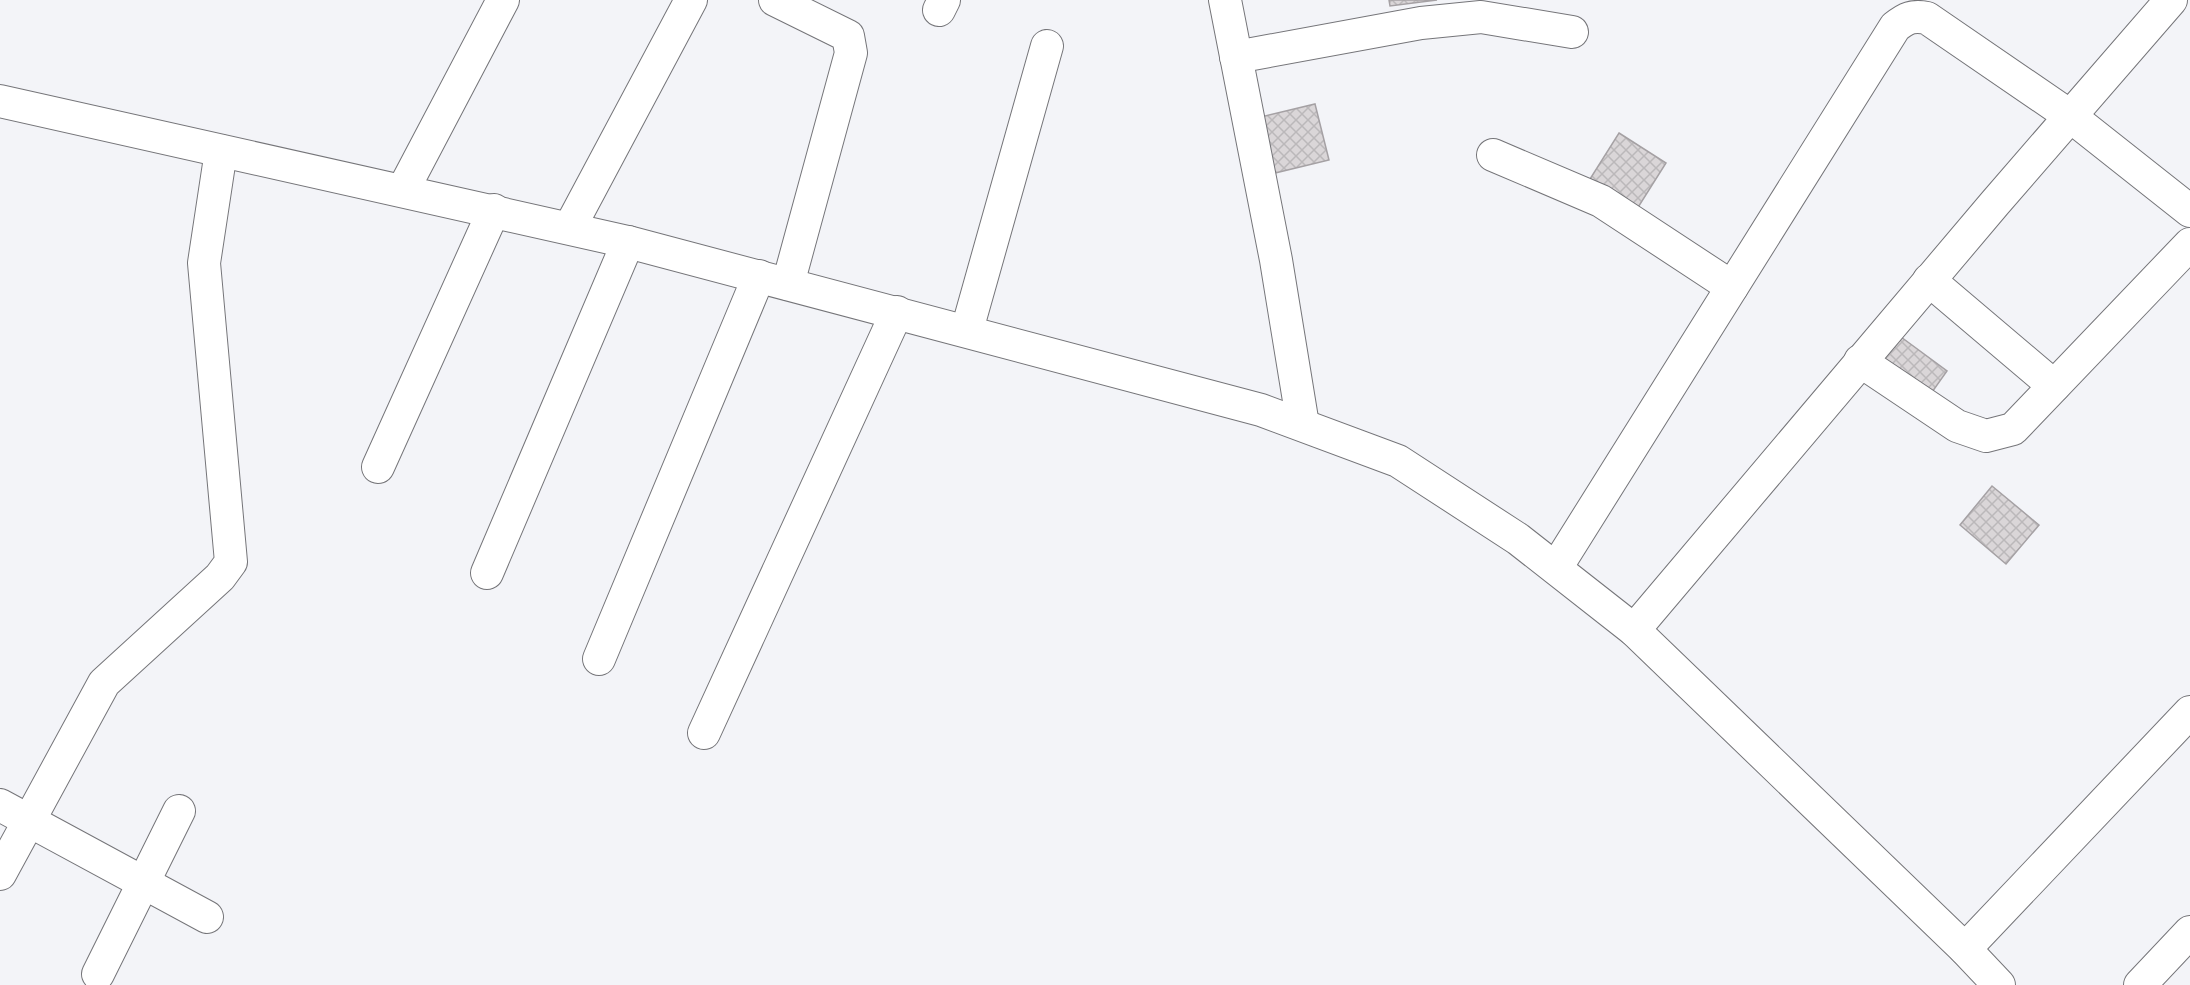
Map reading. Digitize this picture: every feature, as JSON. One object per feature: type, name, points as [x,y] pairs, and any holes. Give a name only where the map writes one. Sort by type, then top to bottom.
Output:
[{"type":"street","points":[[403,190],[503,0]]},
{"type":"street","points":[[570,227],[690,0]]},
{"type":"street","points":[[599,659],[773,280],[851,53],[848,36],[776,0]]},
{"type":"street","points":[[1225,0],[1276,260],[1303,425]]},
{"type":"street","points":[[1634,630],[1929,280],[2171,0]]},
{"type":"street","points":[[1556,568],[1895,27],[1906,19],[1917,15],[1927,18],[2070,116],[2190,211]]},
{"type":"street","points":[[1236,57],[1421,23],[1481,17],[1572,32]]},
{"type":"street","points":[[967,330],[1047,46]]},
{"type":"street","points":[[0,101],[570,227],[967,330],[1261,410],[1398,461],[1518,539],[1634,630],[1965,949],[1999,985]]},
{"type":"street","points":[[0,874],[104,683],[220,577],[231,562],[204,262],[221,151]]},
{"type":"street","points":[[1493,155],[1600,201],[1732,287]]},
{"type":"street","points":[[378,467],[494,210]]},
{"type":"street","points":[[487,573],[628,242]]},
{"type":"street","points":[[1860,361],[1957,426],[1986,436],[2013,429],[2190,244]]},
{"type":"street","points":[[1929,280],[2054,386]]},
{"type":"street","points":[[704,734],[897,312]]},
{"type":"street","points":[[1965,949],[2190,712]]},
{"type":"street","points":[[0,805],[207,917]]},
{"type":"street","points":[[98,974],[179,811]]},
{"type":"street","points":[[2140,985],[2190,932]]},
{"type":"building","points":[[1389,0],[1437,0],[1390,6]]},
{"type":"building","points":[[1315,104],[1329,160],[1275,173],[1261,117]]},
{"type":"building","points":[[1619,133],[1666,163],[1637,209],[1590,179]]},
{"type":"building","points":[[1901,337],[1947,371],[1930,395],[1883,360]]},
{"type":"building","points":[[1992,486],[2039,525],[2006,564],[1960,525]]}]
